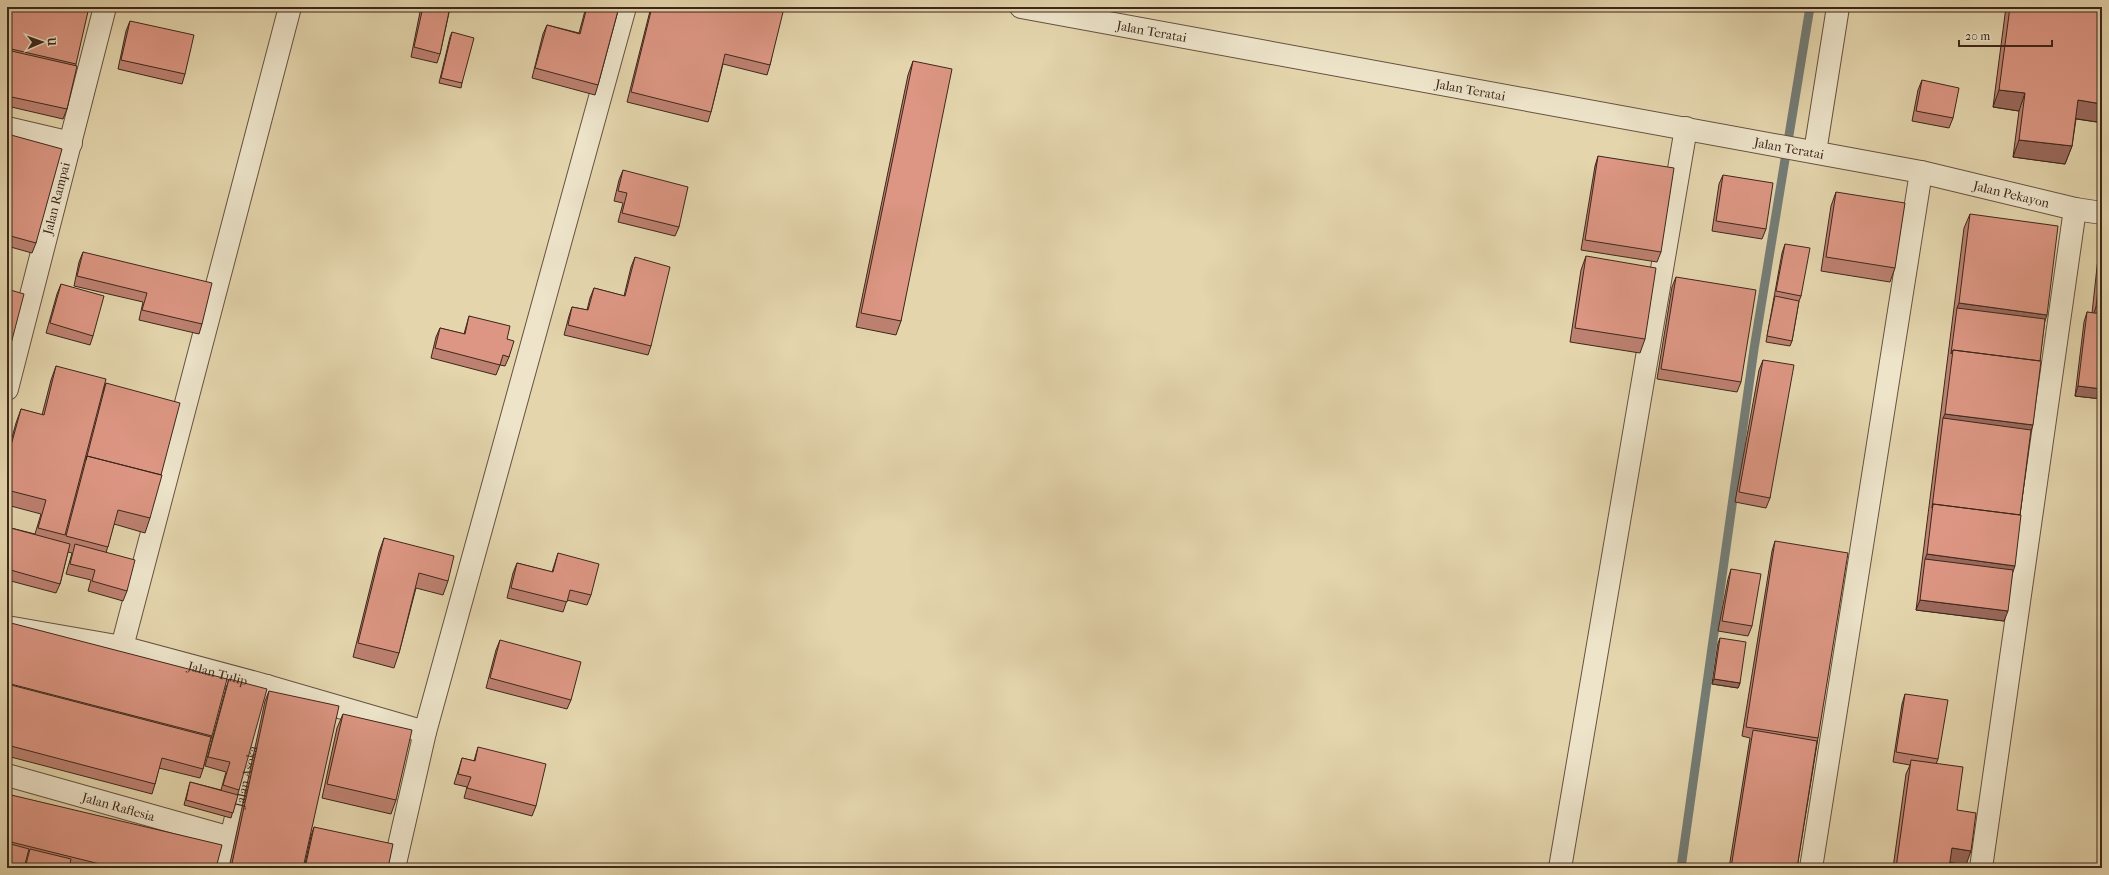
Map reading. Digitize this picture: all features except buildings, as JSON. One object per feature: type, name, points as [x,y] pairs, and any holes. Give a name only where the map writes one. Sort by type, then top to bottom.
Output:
[{"type":"street","name":"Jalan Rampai","points":[[7,389],[105,7]]},
{"type":"street","points":[[122,647],[290,7]]},
{"type":"street","points":[[394,868],[425,732],[625,7]]},
{"type":"street","name":"Jalan Teratai","points":[[1021,7],[1921,172]]},
{"type":"street","points":[[1807,151],[1838,7]]},
{"type":"street","points":[[7,128],[71,143]]},
{"type":"street","points":[[1560,868],[1686,128]]},
{"type":"street","points":[[1810,868],[1921,172]]},
{"type":"street","name":"Jalan Pekayon","points":[[1921,172],[2075,209],[2102,213]]},
{"type":"street","points":[[1981,868],[2075,209]]},
{"type":"street","points":[[7,296],[30,302]]},
{"type":"street","name":"Jalan Tulip","points":[[7,627],[122,647],[267,686],[425,732]]},
{"type":"street","name":"Jalan Asoka","points":[[224,868],[267,686]]},
{"type":"street","name":"Jalan Raflesia","points":[[7,775],[231,838]]},
{"type":"waterway","points":[[1681,868],[1754,349],[1810,7]]}]
